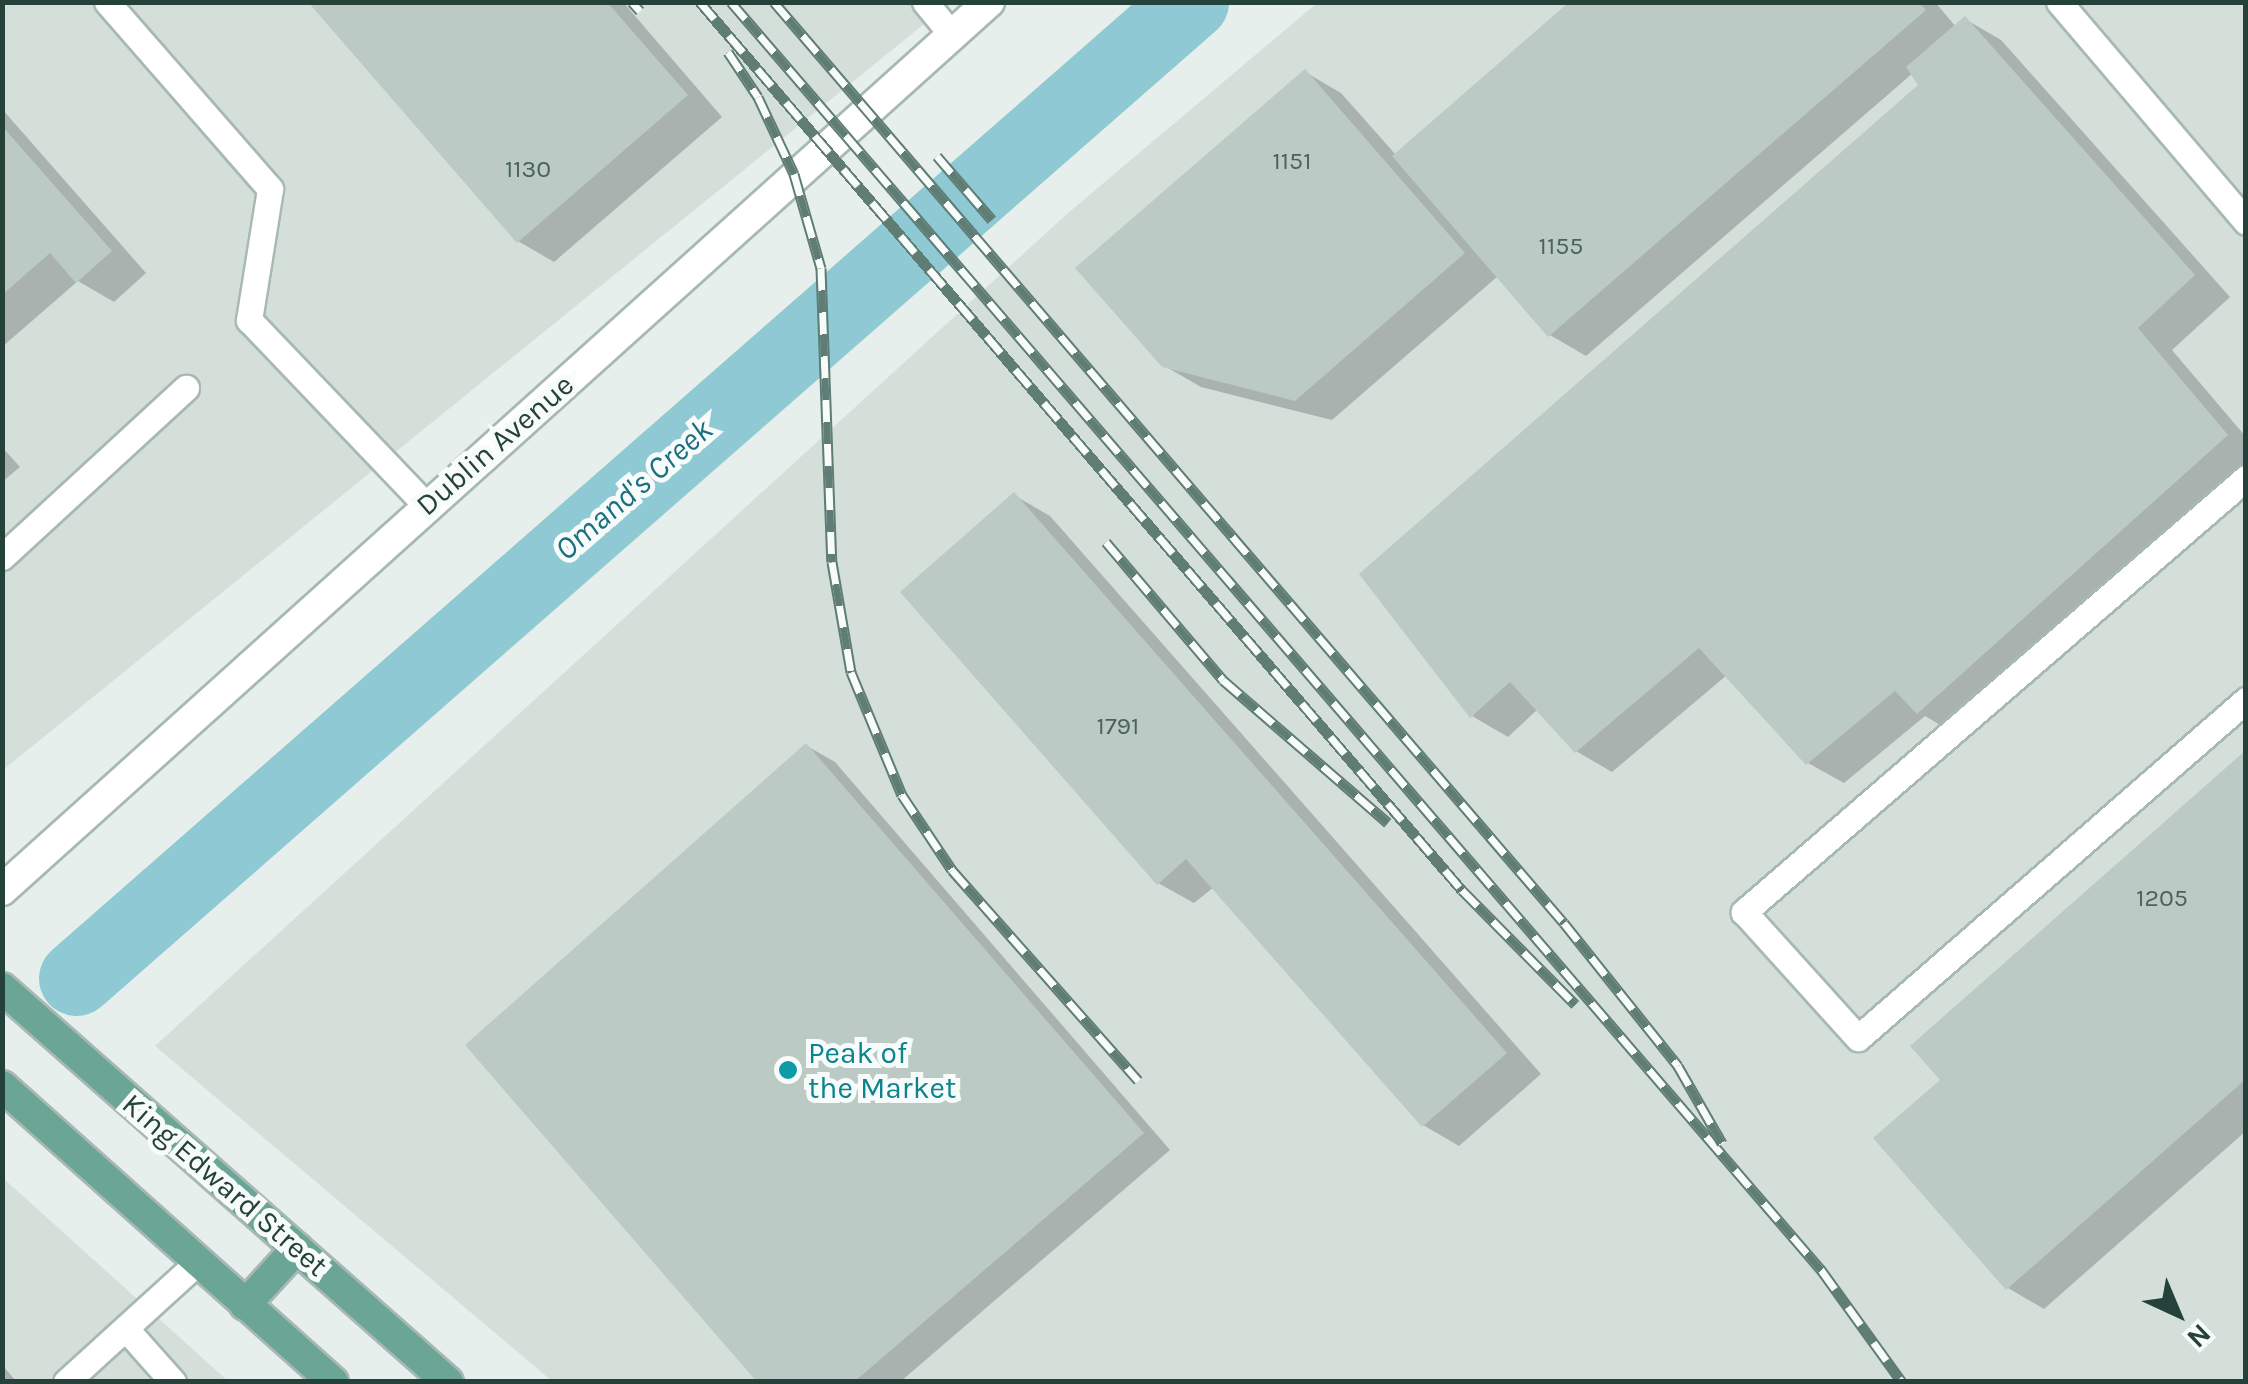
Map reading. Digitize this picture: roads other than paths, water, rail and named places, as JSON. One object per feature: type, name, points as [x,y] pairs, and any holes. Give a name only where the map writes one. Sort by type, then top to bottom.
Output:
[{"type":"main road","name":"King Edward Street","points":[[2,988],[448,1382]]},
{"type":"main road","points":[[2,1086],[333,1382]]},
{"type":"main road","points":[[245,1304],[297,1248]]},
{"type":"street","name":"Dublin Avenue","points":[[2,890],[989,2]]},
{"type":"lane","points":[[107,2],[270,189],[249,320],[426,505]]},
{"type":"lane","points":[[925,2],[952,35]]},
{"type":"lane","points":[[2060,2],[2246,222]]},
{"type":"lane","points":[[2,557],[186,388]]},
{"type":"lane","points":[[2246,478],[1744,912],[1858,1038],[2246,700]]},
{"type":"lane","points":[[66,1382],[197,1264]]},
{"type":"lane","points":[[126,1329],[173,1382]]},
{"type":"waterway","name":"Omand's Creek","points":[[76,978],[1191,2]]},
{"type":"railway","points":[[632,2],[640,11]]},
{"type":"railway","points":[[700,2],[1462,890],[1575,1004]]},
{"type":"railway","points":[[731,2],[1822,1271],[1902,1382]]},
{"type":"railway","points":[[774,2],[1564,923],[1678,1066],[1722,1143]]},
{"type":"railway","points":[[728,52],[758,97],[794,174],[821,268],[832,562],[851,672],[902,795],[952,870],[1138,1080]]},
{"type":"railway","points":[[937,156],[992,220]]},
{"type":"railway","points":[[1106,542],[1223,680],[1388,823]]},
{"type":"place","name":"Peak of the Market","points":[[788,1070]]}]
